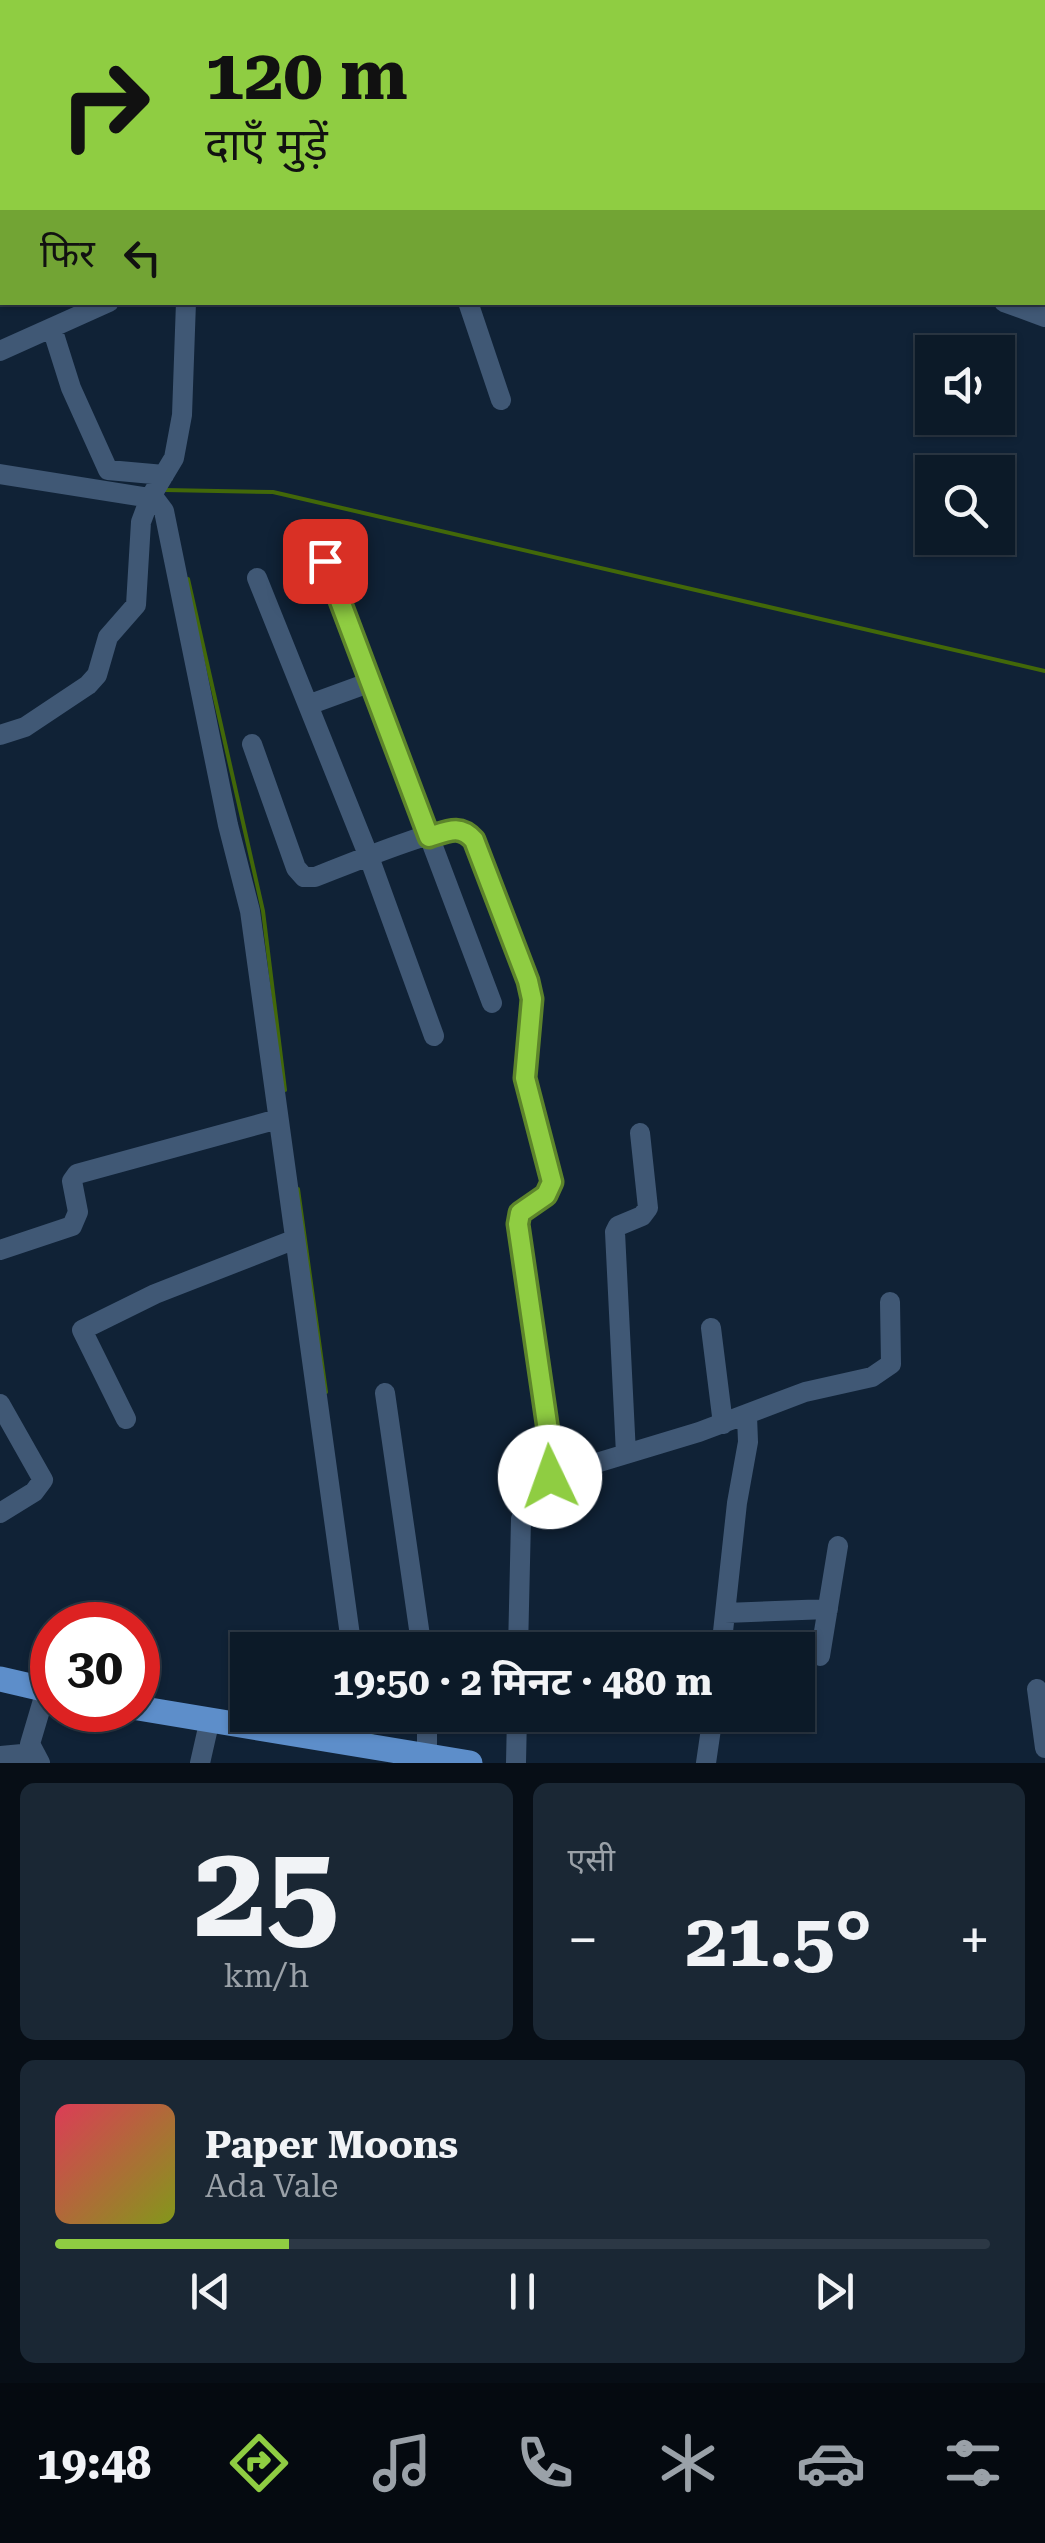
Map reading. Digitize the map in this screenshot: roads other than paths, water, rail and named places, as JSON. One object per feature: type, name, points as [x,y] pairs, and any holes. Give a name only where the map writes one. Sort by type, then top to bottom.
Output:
[{"type":"main road","points":[[0,1679],[30,1686]]},
{"type":"main road","points":[[160,1712],[360,1744],[392,1756],[449,1760]]},
{"type":"street","points":[[0,351],[102,305]]},
{"type":"street","points":[[0,735],[25,728],[88,685],[96,674],[108,637],[138,601],[140,522],[174,458],[182,415],[186,305]]},
{"type":"street","points":[[469,305],[501,400]]},
{"type":"street","points":[[1012,305],[1045,317]]},
{"type":"street","points":[[52,328],[71,388],[108,470],[156,488],[164,510],[228,826],[250,911],[349,1632]]},
{"type":"street","points":[[0,474],[156,488]]},
{"type":"street","points":[[314,531],[492,1003]]},
{"type":"street","points":[[257,578],[369,857],[434,1036]]},
{"type":"street","points":[[308,704],[371,682]]},
{"type":"street","points":[[252,744],[300,874],[315,877],[429,837],[456,829],[466,831],[474,840],[532,999],[525,1078],[552,1182],[546,1195],[518,1217],[552,1458],[550,1477],[527,1505],[521,1519],[518,1632]]},
{"type":"street","points":[[0,1250],[72,1226],[78,1212],[72,1181],[87,1169],[278,1119]]},
{"type":"street","points":[[626,1454],[616,1232],[618,1226],[642,1216],[648,1208],[640,1133]]},
{"type":"street","points":[[126,1419],[82,1330],[155,1294],[294,1240]]},
{"type":"street","points":[[550,1477],[723,1424],[805,1392],[872,1377],[886,1369],[893,1351],[890,1302]]},
{"type":"street","points":[[711,1328],[723,1424]]},
{"type":"street","points":[[385,1393],[419,1632]]},
{"type":"street","points":[[0,1404],[44,1480],[34,1492],[0,1512]]},
{"type":"street","points":[[723,1632],[748,1442],[747,1416]]},
{"type":"street","points":[[820,1656],[838,1546]]},
{"type":"street","points":[[725,1614],[828,1609]]},
{"type":"street","points":[[1037,1690],[1045,1748]]},
{"type":"street","points":[[200,1763],[210,1720]]},
{"type":"street","points":[[0,1756],[37,1758],[30,1744],[34,1732]]},
{"type":"street","points":[[360,1732],[360,1744]]},
{"type":"street","points":[[435,1732],[449,1760]]},
{"type":"street","points":[[516,1763],[517,1732]]},
{"type":"street","points":[[706,1763],[711,1732]]},
{"type":"waterway","points":[[165,490],[273,492],[1045,671]]},
{"type":"waterway","points":[[188,579],[263,911],[285,1090]]},
{"type":"waterway","points":[[298,1189],[326,1392]]},
{"type":"waterway","points":[[371,1732],[372,1737]]}]
